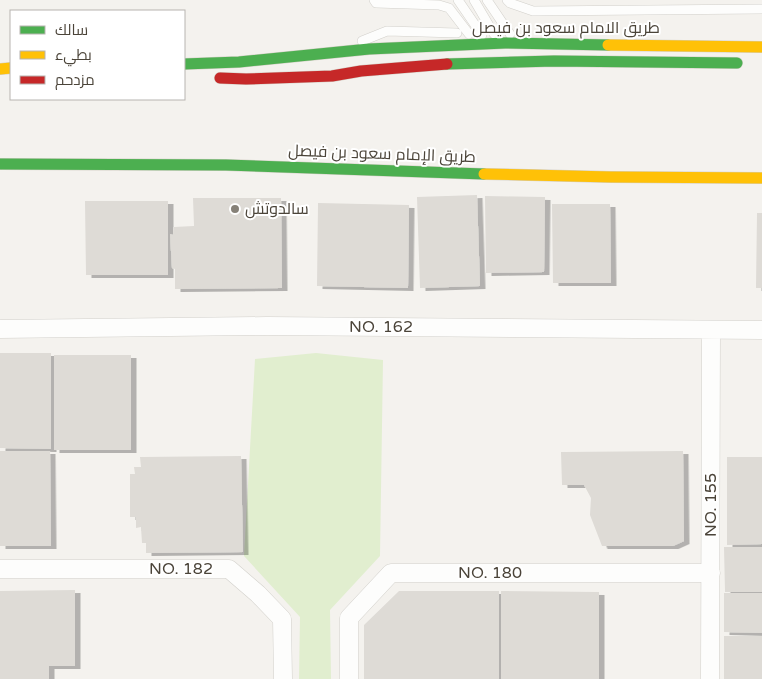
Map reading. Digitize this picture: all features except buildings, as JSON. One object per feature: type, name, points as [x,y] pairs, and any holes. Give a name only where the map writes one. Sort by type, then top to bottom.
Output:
[{"type":"main road","name":"طريق الامام سعود بن فيصل","points":[[340,53],[370,49],[588,40],[762,47]]},
{"type":"main road","points":[[185,64],[239,62],[340,53]]},
{"type":"main road","points":[[206,78],[246,79],[332,76],[361,71],[458,63],[554,61],[753,63]]},
{"type":"main road","name":"طريق الإمام سعود بن فيصل","points":[[0,164],[226,165],[445,173],[762,178]]},
{"type":"street","name":"NO. 162","points":[[0,329],[267,326],[762,330]]},
{"type":"street","name":"NO. 155","points":[[710,679],[711,331]]},
{"type":"street","name":"NO. 182","points":[[0,569],[229,569],[258,594],[282,619],[283,679]]},
{"type":"street","name":"NO. 180","points":[[349,679],[348,618],[391,573],[711,574]]},
{"type":"lane","points":[[374,0],[376,2],[439,5],[449,8],[469,34]]},
{"type":"lane","points":[[458,0],[482,34]]},
{"type":"lane","points":[[474,0],[494,34]]},
{"type":"lane","points":[[487,0],[510,34]]},
{"type":"lane","points":[[507,0],[510,3],[533,11],[762,9]]},
{"type":"lane","points":[[340,53],[367,38],[386,31],[571,35],[588,40]]},
{"type":"green space","points":[[316,353],[383,360],[380,556],[330,610],[331,679],[299,679],[300,617],[244,556],[255,359]]},
{"type":"traffic: fast","points":[[185,64],[239,62],[369,49],[505,43],[608,45]]},
{"type":"traffic: fast","points":[[447,64],[554,61],[737,63]]},
{"type":"traffic: fast","points":[[0,164],[226,165],[484,174]]},
{"type":"traffic: slow","points":[[608,45],[762,47]]},
{"type":"traffic: slow","points":[[0,69],[10,68]]},
{"type":"traffic: slow","points":[[484,174],[762,178]]},
{"type":"traffic: jam","points":[[220,78],[332,76],[361,71],[447,64]]},
{"type":"place","name":"سالدوتش","points":[[235,209]]}]
